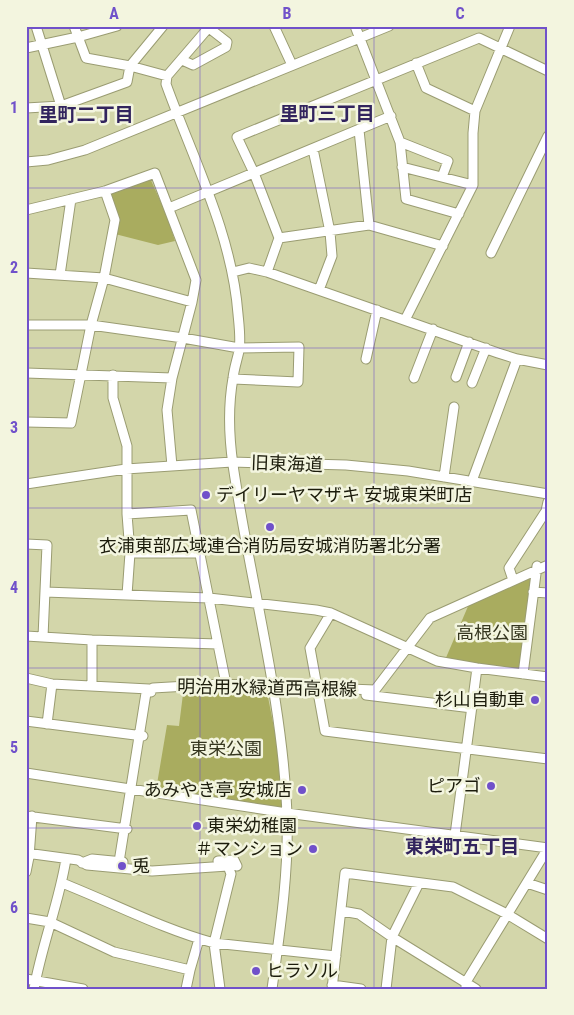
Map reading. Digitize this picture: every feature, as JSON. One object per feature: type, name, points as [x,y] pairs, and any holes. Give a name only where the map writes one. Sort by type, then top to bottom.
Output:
[{"type":"street","points":[[36,26],[61,106]]},
{"type":"street","points":[[74,26],[86,58],[130,66],[167,76]]},
{"type":"street","points":[[26,48],[78,37],[117,26]]},
{"type":"street","points":[[26,108],[61,106],[128,82],[130,66],[163,26]]},
{"type":"street","points":[[355,26],[400,142],[406,199],[459,214]]},
{"type":"street","points":[[26,162],[48,160],[85,150],[389,26]]},
{"type":"street","points":[[405,320],[473,185],[475,111],[510,26]]},
{"type":"street","points":[[182,60],[193,65],[226,47],[226,42],[210,27],[167,76],[166,84],[222,232],[233,272],[239,316],[239,348],[233,379],[229,419],[232,462],[245,541],[275,689],[287,813],[287,868],[272,989]]},
{"type":"street","points":[[276,27],[292,65]]},
{"type":"street","points":[[267,272],[279,238],[254,173],[237,138],[479,38],[548,71]]},
{"type":"street","points":[[416,63],[426,88],[475,111]]},
{"type":"street","points":[[169,208],[391,116]]},
{"type":"street","points":[[358,130],[369,225]]},
{"type":"street","points":[[491,253],[548,136]]},
{"type":"street","points":[[400,142],[448,161],[442,177]]},
{"type":"street","points":[[314,149],[330,232],[332,256],[319,290]]},
{"type":"street","points":[[402,167],[473,185]]},
{"type":"street","points":[[26,210],[105,192],[155,173],[196,280],[172,378],[167,410],[172,466]]},
{"type":"street","points":[[26,422],[71,423],[91,325],[104,278],[116,220],[105,192]]},
{"type":"street","points":[[60,275],[71,199]]},
{"type":"street","points":[[279,238],[369,225],[443,246]]},
{"type":"street","points":[[233,272],[249,268],[267,272],[517,359],[548,365]]},
{"type":"street","points":[[26,273],[104,278],[192,302]]},
{"type":"street","points":[[366,359],[377,310]]},
{"type":"street","points":[[26,324],[91,325],[239,348],[299,347],[298,382],[233,379]]},
{"type":"street","points":[[414,378],[433,329]]},
{"type":"street","points":[[456,377],[469,342]]},
{"type":"street","points":[[472,383],[486,348]]},
{"type":"street","points":[[472,481],[517,359]]},
{"type":"street","points":[[26,373],[172,378]]},
{"type":"street","points":[[113,375],[113,398],[127,446],[127,514],[130,553],[127,595]]},
{"type":"street","points":[[444,477],[454,407]]},
{"type":"street","name":"旧東海道","points":[[26,484],[126,470],[232,462],[346,465],[408,471],[548,494]]},
{"type":"street","points":[[512,577],[509,568],[546,512],[548,502]]},
{"type":"street","points":[[127,514],[191,510],[227,687]]},
{"type":"street","points":[[26,544],[47,545],[42,637]]},
{"type":"street","points":[[130,553],[200,553]]},
{"type":"street","points":[[368,693],[430,618],[548,563]]},
{"type":"street","points":[[405,648],[428,615],[512,577],[537,568]]},
{"type":"street","points":[[522,674],[537,568]]},
{"type":"street","points":[[45,592],[209,598],[331,613],[437,661],[548,677]]},
{"type":"street","points":[[533,592],[548,593]]},
{"type":"street","points":[[331,613],[310,648],[316,691],[325,731],[548,759]]},
{"type":"street","points":[[26,636],[218,644]]},
{"type":"street","points":[[92,640],[92,686]]},
{"type":"street","points":[[455,835],[477,668]]},
{"type":"street","name":"明治用水緑道西高根線","points":[[26,678],[52,684],[151,692],[153,688],[227,687],[368,693],[472,708]]},
{"type":"street","points":[[47,724],[52,684]]},
{"type":"street","points":[[119,862],[123,829],[141,736],[146,693],[151,692]]},
{"type":"street","points":[[26,721],[141,736]]},
{"type":"street","points":[[26,773],[287,813],[548,848],[466,985]]},
{"type":"street","points":[[26,872],[29,816],[123,829]]},
{"type":"street","points":[[28,856],[66,860],[80,864],[92,859],[153,865],[234,860],[214,943],[220,989]]},
{"type":"street","points":[[66,860],[62,883],[32,983],[83,989]]},
{"type":"street","points":[[83,863],[87,865],[152,871],[233,866]]},
{"type":"street","points":[[361,989],[332,987],[345,873],[453,887],[508,914],[548,939]]},
{"type":"street","points":[[62,883],[107,900],[135,914],[214,943],[336,956]]},
{"type":"street","points":[[386,989],[392,937],[419,883]]},
{"type":"street","points":[[527,883],[548,890]]},
{"type":"street","points":[[342,911],[359,914],[466,985],[476,989]]},
{"type":"street","points":[[26,918],[50,922],[114,952],[190,970]]},
{"type":"street","points":[[186,989],[199,939]]},
{"type":"green space","points":[[150,178],[167,216],[175,241],[158,245],[115,234],[109,191]]},
{"type":"green space","name":"高根公園","points":[[528,578],[532,581],[521,667],[518,670],[445,660],[469,604]]},
{"type":"green space","name":"東栄公園","points":[[226,691],[266,695],[268,697],[279,753],[284,810],[156,790],[167,725],[179,726],[183,694]]},
{"type":"place","name":"デイリーヤマザキ 安城東栄町店","points":[[206,495]]},
{"type":"place","name":"衣浦東部広域連合消防局安城消防署北分署","points":[[270,527]]},
{"type":"place","name":"杉山自動車","points":[[535,700]]},
{"type":"place","name":"ピアゴ","points":[[491,786]]},
{"type":"place","name":"あみやき亭 安城店","points":[[302,790]]},
{"type":"place","name":"東栄幼稚園","points":[[197,826]]},
{"type":"place","name":"＃マンション","points":[[313,849]]},
{"type":"place","name":"兎","points":[[122,866]]},
{"type":"place","name":"ヒラソル","points":[[256,971]]},
{"type":"district","name":"里町三丁目","points":[[327,113]]},
{"type":"district","name":"里町二丁目","points":[[86,114]]},
{"type":"district","name":"東栄町五丁目","points":[[462,846]]}]
